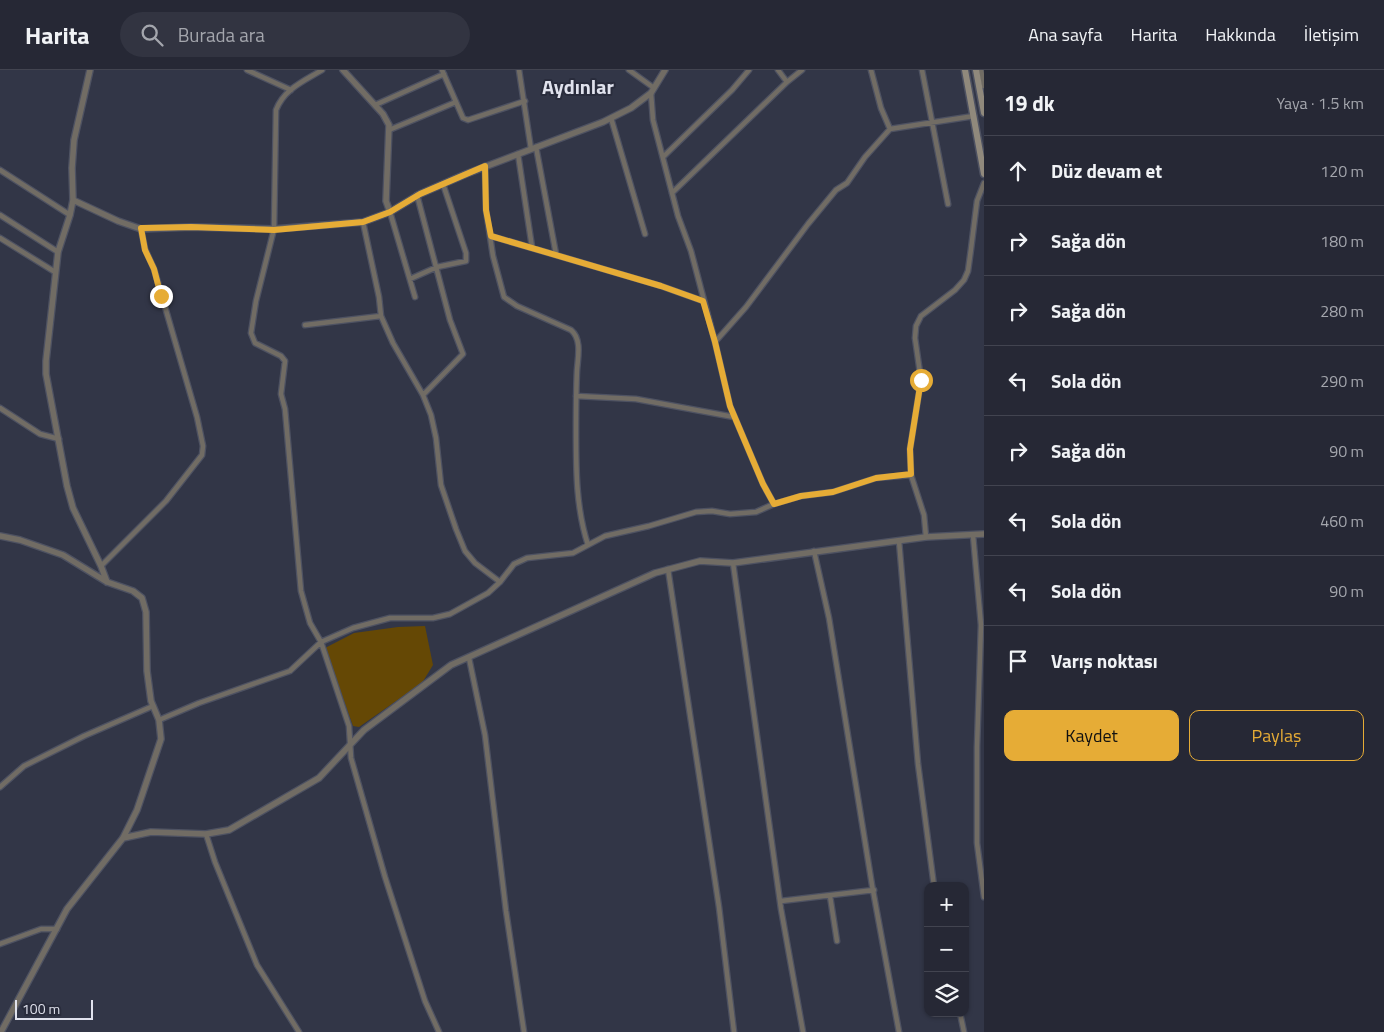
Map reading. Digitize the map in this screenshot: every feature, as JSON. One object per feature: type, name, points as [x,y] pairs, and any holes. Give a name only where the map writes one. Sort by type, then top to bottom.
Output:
[{"type":"main road","points":[[965,70],[984,174]]},
{"type":"main road","points":[[976,70],[984,112]]},
{"type":"street","points":[[90,70],[74,140],[72,168],[73,200],[58,252],[46,374],[67,486],[73,508],[107,582]]},
{"type":"street","points":[[247,70],[291,90]]},
{"type":"street","points":[[322,70],[280,99],[276,110],[274,230],[256,301],[251,333],[255,343],[281,356],[285,361],[282,394],[285,409],[301,591],[310,623],[321,642],[349,726],[352,758],[385,877],[424,1001],[439,1032]]},
{"type":"street","points":[[343,70],[383,114],[389,125],[386,201],[415,297]]},
{"type":"street","points":[[519,70],[556,254]]},
{"type":"street","points":[[629,70],[652,91],[653,120],[678,216],[691,251],[730,406],[763,484],[774,504]]},
{"type":"street","points":[[73,200],[141,228],[191,227],[274,230],[363,222],[390,212],[417,196],[485,166],[611,118],[631,108],[652,91],[665,70]]},
{"type":"street","points":[[663,157],[732,90],[749,70]]},
{"type":"street","points":[[778,70],[787,82]]},
{"type":"street","points":[[672,192],[787,82],[802,70]]},
{"type":"street","points":[[871,70],[881,108],[890,129]]},
{"type":"street","points":[[922,70],[948,204]]},
{"type":"street","points":[[981,70],[984,86]]},
{"type":"street","points":[[374,105],[443,72],[463,118],[468,120],[525,101]]},
{"type":"street","points":[[389,130],[456,102]]},
{"type":"street","points":[[715,342],[746,306],[808,224],[836,190],[847,183],[865,157],[890,129],[974,116]]},
{"type":"street","points":[[611,118],[646,234]]},
{"type":"street","points":[[518,154],[532,247]]},
{"type":"street","points":[[485,166],[486,210],[493,256],[504,296],[516,306],[571,330],[575,334],[579,348],[576,396],[576,476],[581,524],[588,545]]},
{"type":"street","points":[[0,170],[70,215]]},
{"type":"street","points":[[926,537],[924,515],[911,474],[910,449],[921,380],[914,338],[916,326],[921,316],[955,290],[964,280],[968,271],[972,250],[977,201],[984,183]]},
{"type":"street","points":[[410,279],[437,267],[466,261],[466,253],[443,184]]},
{"type":"street","points":[[417,196],[450,320],[463,354],[423,395]]},
{"type":"street","points":[[0,215],[58,252]]},
{"type":"street","points":[[363,222],[379,297],[381,316],[393,343],[423,395],[431,415],[436,438],[441,485],[462,543],[475,564],[500,582]]},
{"type":"street","points":[[101,566],[166,501],[202,455],[204,446],[154,269],[145,250],[141,228]]},
{"type":"street","points":[[491,236],[661,286],[703,301]]},
{"type":"street","points":[[0,238],[55,272]]},
{"type":"street","points":[[305,325],[381,316]]},
{"type":"street","points":[[576,396],[636,399],[734,417]]},
{"type":"street","points":[[0,408],[40,434],[59,439]]},
{"type":"street","points":[[159,720],[199,703],[290,671],[321,642],[353,628],[390,618],[433,618],[450,614],[488,593],[500,582],[514,564],[527,558],[574,554],[605,536],[649,526],[696,512],[712,511],[730,514],[756,512],[774,504],[801,496],[833,492],[876,478],[911,474]]},
{"type":"street","points":[[123,838],[152,832],[206,834],[229,830],[319,778],[364,730],[451,666],[655,573],[700,560],[733,563],[926,537],[984,534]]},
{"type":"street","points":[[973,535],[981,625],[977,747],[977,843],[984,897]]},
{"type":"street","points":[[0,536],[20,540],[63,555],[107,582],[133,591],[142,598],[146,612],[147,671],[151,700],[159,720],[162,739],[137,810],[123,838],[67,909],[1,1032]]},
{"type":"street","points":[[899,541],[918,764],[933,882]]},
{"type":"street","points":[[814,551],[829,618],[899,1032]]},
{"type":"street","points":[[733,563],[781,902],[803,1032]]},
{"type":"street","points":[[668,569],[719,907],[734,1032]]},
{"type":"street","points":[[469,658],[485,735],[506,911],[524,1032]]},
{"type":"street","points":[[0,787],[24,766],[84,736],[153,706]]},
{"type":"street","points":[[206,834],[215,862],[257,965],[298,1032]]},
{"type":"street","points":[[781,902],[874,890]]},
{"type":"street","points":[[830,896],[837,941]]},
{"type":"street","points":[[0,944],[42,929],[57,929]]},
{"type":"street","points":[[961,1017],[964,1032]]},
{"type":"shaded area","points":[[425,626],[433,665],[422,683],[359,727],[353,726],[325,648],[354,633],[398,627]]},
{"type":"district","name":"Aydınlar","points":[[578,87]]},
{"type":"route","points":[[161,296],[154,269],[145,250],[141,228],[191,227],[274,230],[363,222],[390,212],[420,194],[485,166],[486,210],[491,236],[661,286],[703,301],[730,406],[763,484],[774,504],[801,496],[833,492],[876,478],[911,474],[910,449],[921,380]]}]
